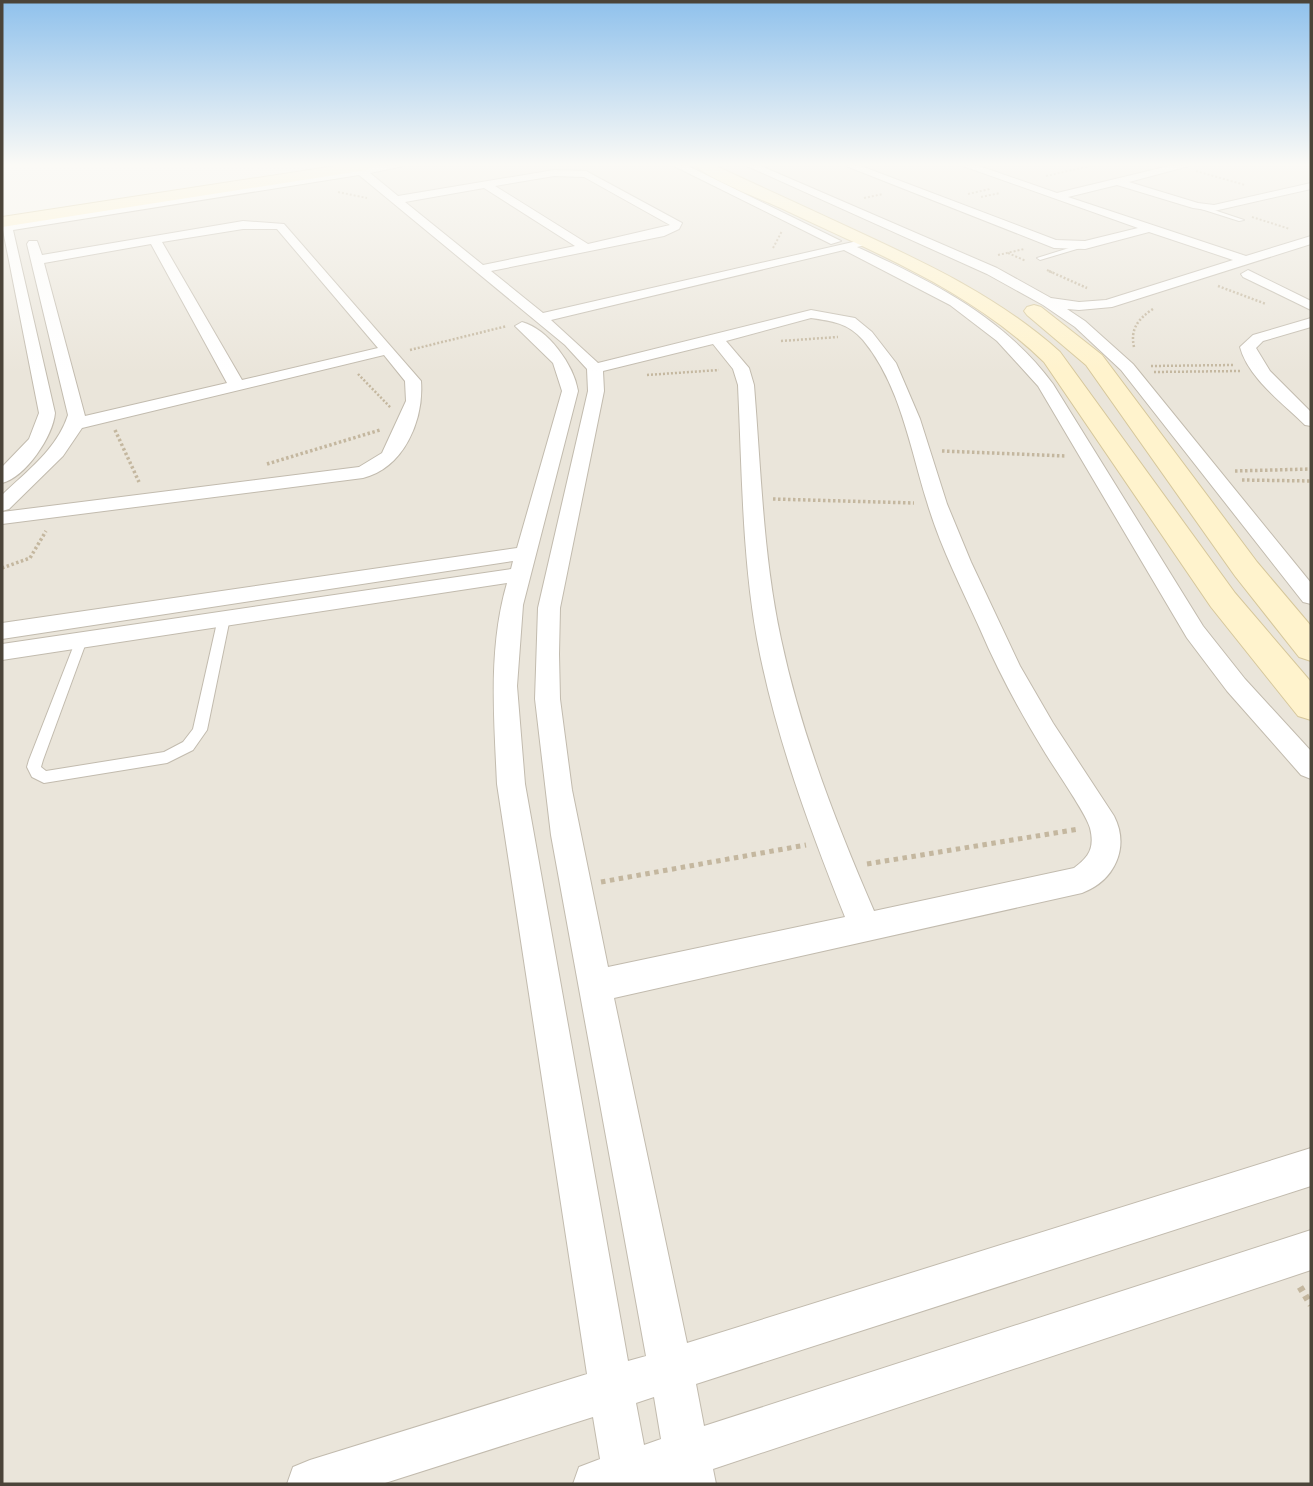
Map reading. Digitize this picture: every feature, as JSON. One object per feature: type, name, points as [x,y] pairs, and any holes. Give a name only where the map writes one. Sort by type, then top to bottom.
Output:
[{"type":"street","points":[[2,477],[43,433],[47,413],[19,307],[5,235]]},
{"type":"street","points":[[2,505],[61,446],[75,424],[77,415],[31,235]]},
{"type":"street","points":[[37,260],[182,235]]},
{"type":"street","points":[[2,518],[363,472],[389,457],[405,423],[415,390],[413,381],[391,352],[288,235]]},
{"type":"street","points":[[429,235],[529,317],[581,351],[596,373],[549,608],[546,645],[549,730],[595,986],[690,1469]]},
{"type":"street","points":[[436,235],[488,283]]},
{"type":"street","points":[[566,235],[586,248]]},
{"type":"street","points":[[488,283],[586,248],[648,235]]},
{"type":"street","points":[[835,235],[963,289],[1019,327],[1052,357],[1223,600],[1311,706]]},
{"type":"street","points":[[839,235],[957,301],[1007,339],[1045,384],[1195,632],[1236,685],[1311,768]]},
{"type":"street","points":[[886,235],[973,274],[1092,333],[1129,369],[1311,597]]},
{"type":"street","points":[[910,235],[972,262],[1049,312],[1094,360],[1253,579],[1311,649]]},
{"type":"street","points":[[1029,235],[1048,243],[1085,245],[1122,235]]},
{"type":"street","points":[[1168,235],[1247,267],[1311,306]]},
{"type":"street","points":[[155,240],[236,386]]},
{"type":"street","points":[[1019,327],[1049,312],[1094,306],[1121,307],[1165,300],[1311,240]]},
{"type":"street","points":[[529,317],[759,258],[850,241]]},
{"type":"street","points":[[529,317],[850,241]]},
{"type":"street","points":[[1121,307],[1247,267],[1311,253]]},
{"type":"street","points":[[595,986],[1082,880],[1100,866],[1107,847],[1104,824],[1044,730],[1008,666],[975,598],[937,504],[888,363],[867,335],[850,321],[825,314],[811,314],[596,373]]},
{"type":"street","points":[[529,317],[558,357],[569,379],[570,391],[523,564],[507,644],[506,733],[511,784],[611,1390],[616,1481],[690,1469],[1311,1250]]},
{"type":"street","points":[[1092,333],[1106,322]]},
{"type":"street","points":[[1311,322],[1252,342],[1248,352],[1259,368],[1311,421]]},
{"type":"street","points":[[716,339],[741,368],[746,384],[759,572],[769,638],[788,717],[828,841],[865,927]]},
{"type":"street","points":[[75,424],[344,360],[391,352]]},
{"type":"street","points":[[40,379],[66,373]]},
{"type":"street","points":[[1085,453],[1119,450]]},
{"type":"street","points":[[2,652],[224,618],[523,564]]},
{"type":"street","points":[[2,631],[523,564]]},
{"type":"street","points":[[507,644],[546,645]]},
{"type":"street","points":[[310,1484],[1311,1167]]},
{"type":"lane","points":[[1040,258],[1085,245]]},
{"type":"lane","points":[[81,640],[34,767],[37,774],[44,777],[167,757],[188,746],[200,730],[224,618]]},
{"type":"path","points":[[759,258],[771,250],[781,235]]},
{"type":"path","points":[[972,262],[1048,243]]},
{"type":"path","points":[[1008,253],[1027,262]]},
{"type":"path","points":[[1040,267],[1121,307]]},
{"type":"path","points":[[1147,366],[1132,342],[1133,327],[1165,300]]},
{"type":"path","points":[[391,352],[529,317]]},
{"type":"path","points":[[775,341],[867,335]]},
{"type":"path","points":[[263,465],[405,423],[344,360]]},
{"type":"path","points":[[1129,369],[1147,366],[1259,368]]},
{"type":"path","points":[[596,373],[741,368]]},
{"type":"path","points":[[1129,369],[1259,368]]},
{"type":"path","points":[[108,416],[148,500]]},
{"type":"path","points":[[920,450],[1085,453]]},
{"type":"path","points":[[1214,475],[1311,469]]},
{"type":"path","points":[[1214,475],[1311,481]]},
{"type":"path","points":[[754,499],[937,504]]},
{"type":"path","points":[[2,568],[30,558],[56,511]]},
{"type":"path","points":[[841,869],[1104,824]]},
{"type":"path","points":[[576,886],[828,841]]},
{"type":"shaded area","points":[[2,235],[1311,235],[1311,1484],[2,1484]]}]
